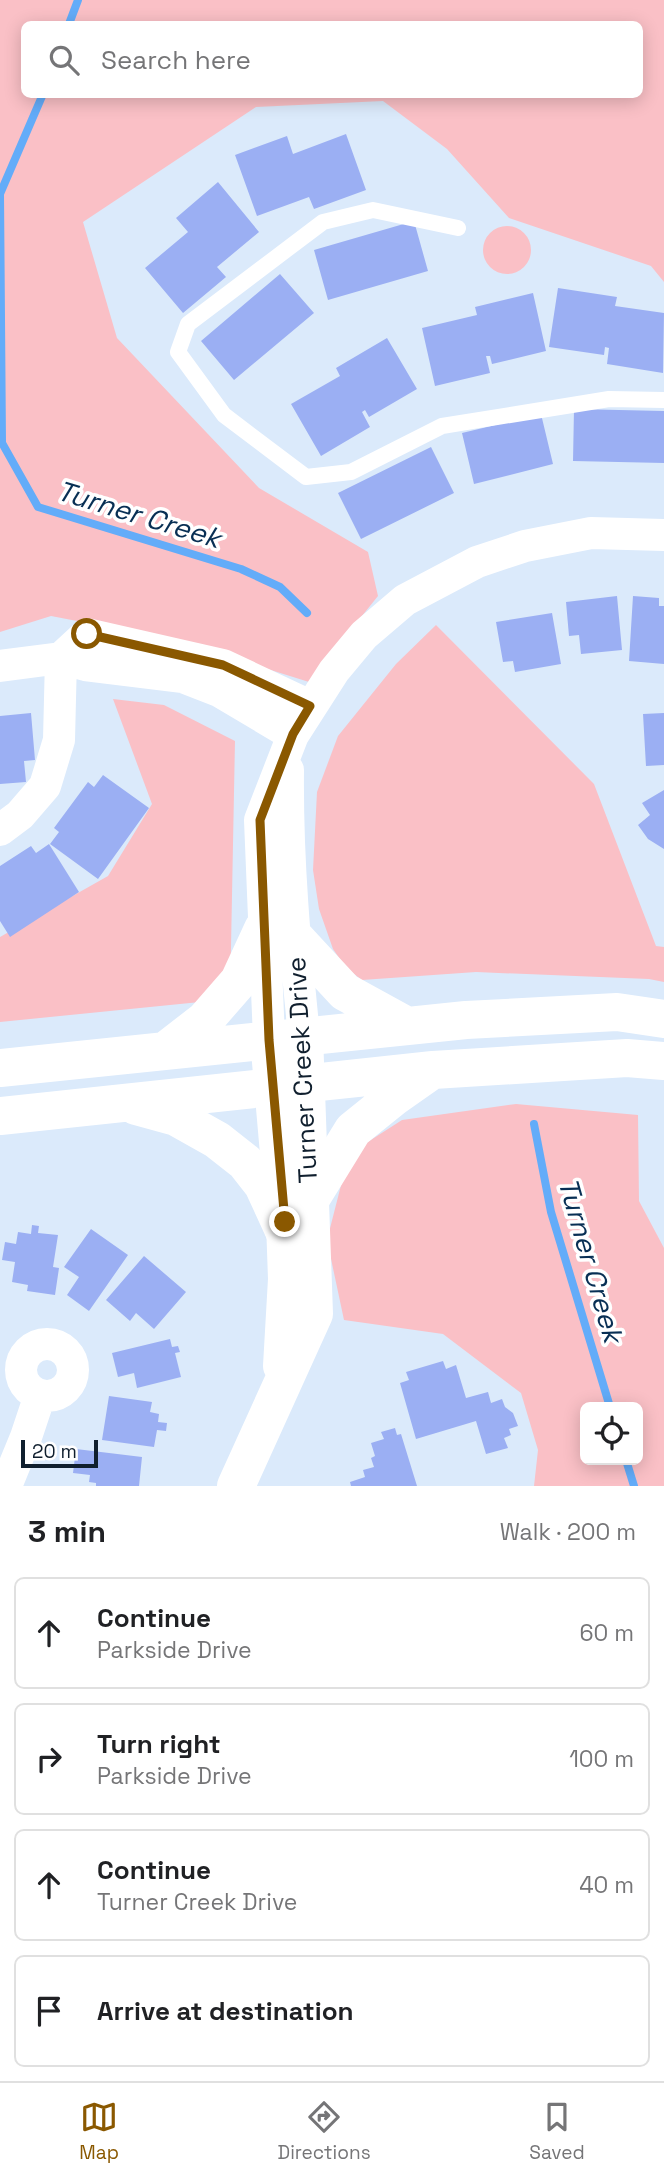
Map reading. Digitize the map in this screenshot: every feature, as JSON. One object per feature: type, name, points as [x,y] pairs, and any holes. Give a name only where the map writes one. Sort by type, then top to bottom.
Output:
[{"type":"main road","points":[[165,1051],[205,1020],[279,934],[345,992],[407,1026]]},
{"type":"main road","points":[[0,1068],[407,1026],[617,1012],[664,1018]]},
{"type":"main road","points":[[287,1037],[291,1085]]},
{"type":"main road","points":[[0,1116],[433,1070],[627,1058],[664,1061]]},
{"type":"main road","points":[[310,1200],[353,1130],[433,1070]]},
{"type":"main road","name":"Turner Creek Drive","points":[[236,1486],[314,1314],[310,1200],[291,1085]]},
{"type":"main road","name":"Turner Creek Drive","points":[[281,1382],[287,1279],[285,1233],[291,1085]]},
{"type":"main road","points":[[124,1102],[176,1117],[217,1140],[245,1162],[263,1185],[285,1233]]},
{"type":"street","name":"Turner Creek Drive","points":[[287,1037],[279,934],[260,820],[291,743],[310,706],[349,653],[364,635],[405,600],[477,562],[526,547],[591,533],[664,535]]},
{"type":"street","points":[[0,830],[20,815],[46,786],[59,740],[61,658],[87,634],[223,665],[310,706]]},
{"type":"street","points":[[0,666],[61,658],[85,665],[183,677],[219,691],[291,743]]},
{"type":"street","points":[[0,801],[35,798]]},
{"type":"street","points":[[6,1486],[40,1395]]},
{"type":"lane","points":[[458,228],[373,209],[323,222],[188,324],[178,352],[225,415],[306,477],[351,472],[442,426],[609,399],[664,400]]},
{"type":"shaded area","points":[[0,0],[664,0],[664,282],[651,266],[509,218],[447,149],[383,101],[256,107],[83,222],[117,338],[259,488],[368,552],[378,596],[309,682],[176,640],[51,616],[0,632]]},
{"type":"shaded area","points":[[507,226],[524,233],[531,250],[524,267],[507,274],[490,267],[483,250],[490,233]]},
{"type":"shaded area","points":[[436,625],[594,784],[656,946],[664,947],[664,982],[649,979],[476,972],[362,980],[346,968],[333,949],[319,909],[313,870],[317,792],[338,736],[396,664]]},
{"type":"shaded area","points":[[113,699],[164,705],[235,741],[230,999],[0,1022],[0,937],[108,876],[152,804]]},
{"type":"shaded area","points":[[516,1104],[638,1115],[639,1201],[664,1248],[664,1486],[534,1486],[538,1450],[521,1393],[443,1334],[344,1320],[327,1240],[349,1154],[402,1120]]},
{"type":"building","points":[[346,134],[366,190],[314,209],[309,197],[257,216],[235,155],[287,136],[293,154]]},
{"type":"building","points":[[218,182],[259,232],[217,267],[226,277],[183,313],[145,268],[188,232],[176,218]]},
{"type":"building","points":[[414,221],[428,271],[328,300],[314,250]]},
{"type":"building","points":[[280,274],[314,313],[234,380],[201,341]]},
{"type":"building","points":[[558,288],[617,297],[615,306],[664,313],[663,373],[607,364],[609,348],[605,347],[604,355],[549,347]]},
{"type":"building","points":[[533,293],[546,351],[492,364],[490,356],[486,356],[490,373],[435,386],[422,328],[477,315],[475,307]]},
{"type":"building","points":[[387,338],[417,389],[369,417],[365,410],[362,412],[370,427],[321,456],[291,404],[340,376],[336,368]]},
{"type":"building","points":[[574,409],[664,411],[664,463],[573,461]]},
{"type":"building","points":[[541,414],[553,464],[474,484],[462,433]]},
{"type":"building","points":[[431,447],[454,493],[361,539],[338,493]]},
{"type":"building","points":[[617,596],[622,650],[581,654],[579,635],[569,636],[566,602]]},
{"type":"building","points":[[633,596],[659,598],[659,606],[664,606],[664,664],[629,661]]},
{"type":"building","points":[[552,613],[561,664],[515,672],[513,661],[503,662],[496,622]]},
{"type":"building","points":[[31,713],[35,760],[24,761],[26,782],[0,784],[0,716]]},
{"type":"building","points":[[664,713],[664,765],[646,766],[643,714]]},
{"type":"building","points":[[103,775],[149,808],[98,879],[50,844],[59,832],[54,828],[88,782],[94,787]]},
{"type":"building","points":[[664,790],[664,849],[648,839],[638,825],[650,815],[642,803]]},
{"type":"building","points":[[49,844],[79,892],[10,937],[0,921],[0,866],[31,846],[36,853]]},
{"type":"building","points":[[32,1225],[39,1226],[38,1233],[58,1235],[53,1267],[59,1268],[55,1295],[27,1291],[28,1285],[12,1282],[15,1262],[2,1260],[5,1242],[16,1244],[18,1232],[31,1234]]},
{"type":"building","points":[[91,1229],[128,1255],[89,1311],[67,1295],[79,1277],[64,1267]]},
{"type":"building","points":[[144,1256],[186,1292],[154,1329],[136,1313],[130,1321],[106,1300]]},
{"type":"building","points":[[170,1339],[172,1347],[178,1346],[180,1352],[175,1353],[181,1377],[137,1388],[134,1373],[118,1377],[112,1353]]},
{"type":"building","points":[[443,1361],[446,1369],[456,1365],[466,1398],[488,1392],[491,1403],[502,1399],[505,1407],[513,1413],[518,1426],[509,1429],[511,1435],[504,1438],[508,1448],[486,1454],[476,1421],[416,1439],[400,1383],[409,1380],[406,1372]]},
{"type":"building","points":[[109,1396],[152,1402],[150,1412],[159,1414],[158,1422],[167,1423],[166,1431],[157,1430],[154,1447],[102,1440]]},
{"type":"building","points":[[395,1428],[397,1435],[401,1434],[417,1486],[351,1486],[350,1482],[365,1477],[363,1470],[374,1467],[371,1458],[375,1456],[371,1443],[384,1439],[381,1432]]},
{"type":"building","points":[[76,1449],[142,1457],[139,1486],[96,1486],[96,1483],[89,1482],[90,1475],[73,1473]]},
{"type":"waterway","name":"Turner Creek","points":[[70,21],[78,0]]},
{"type":"waterway","name":"Turner Creek","points":[[41,98],[0,194],[2,443],[38,507],[241,569],[280,587],[307,613]]},
{"type":"waterway","name":"Turner Creek","points":[[534,1124],[551,1212],[608,1402]]},
{"type":"waterway","name":"Turner Creek","points":[[628,1465],[634,1486]]},
{"type":"route","points":[[87,634],[223,665],[310,706],[293,734],[260,820],[269,1040],[285,1222]]}]
